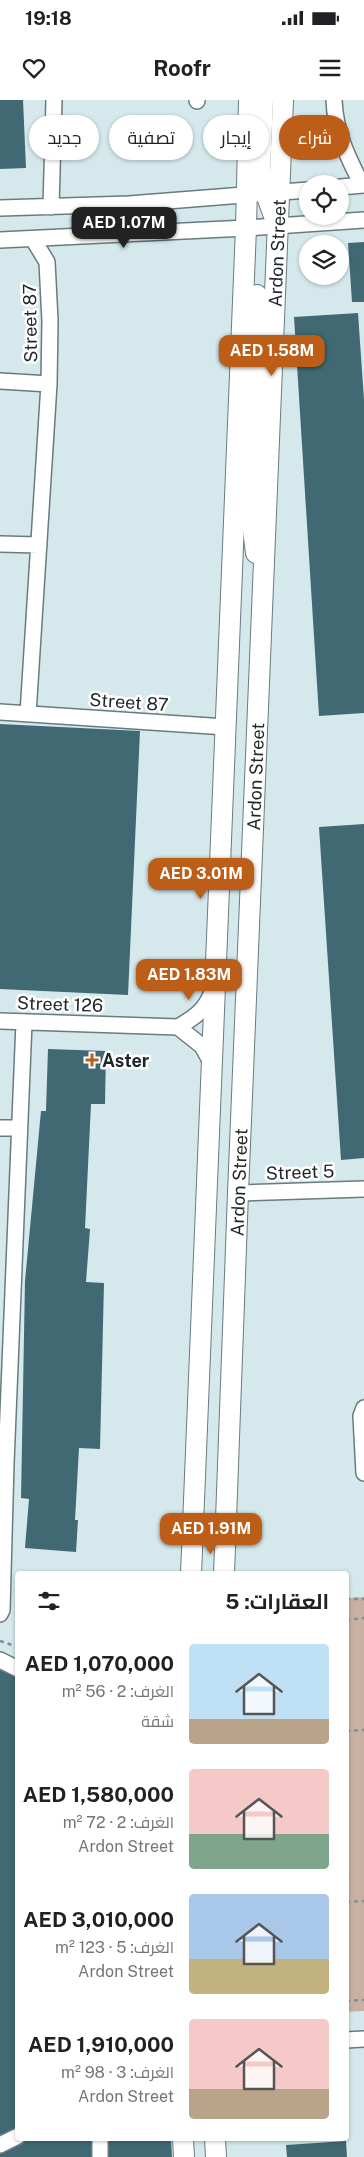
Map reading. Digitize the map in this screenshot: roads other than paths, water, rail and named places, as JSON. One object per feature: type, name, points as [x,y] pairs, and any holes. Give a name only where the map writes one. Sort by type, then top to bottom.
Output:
[{"type":"main road","name":"Ardon Street","points":[[224,1571],[278,225],[264,194],[249,100]]},
{"type":"main road","points":[[263,100],[260,170],[264,194]]},
{"type":"main road","name":"Ardon Street","points":[[191,1571],[214,988],[252,228],[264,194],[283,100]]},
{"type":"main road","points":[[252,228],[251,514],[254,542],[263,573]]},
{"type":"main road","points":[[194,1525],[195,1529],[203,1536],[213,1537],[222,1532],[226,1524]]},
{"type":"main road","points":[[183,2141],[184,2157]]},
{"type":"main road","points":[[214,2141],[216,2157]]},
{"type":"street","points":[[51,207],[54,100]]},
{"type":"street","points":[[334,100],[340,136],[345,152],[363,185],[349,186]]},
{"type":"street","points":[[0,208],[51,207],[299,191]]},
{"type":"street","points":[[0,240],[252,228],[364,220]]},
{"type":"street","name":"Street 87","points":[[47,262],[60,238]]},
{"type":"street","name":"Street 87","points":[[28,714],[40,546],[49,384],[50,321],[47,262],[33,239]]},
{"type":"street","name":"Street 87","points":[[0,381],[49,384]]},
{"type":"street","points":[[0,544],[40,546]]},
{"type":"street","name":"Street 87","points":[[0,712],[226,727]]},
{"type":"street","points":[[212,1064],[202,1046],[178,1026],[195,1016],[207,1005],[214,988]]},
{"type":"street","name":"Street 126","points":[[0,1021],[178,1026]]},
{"type":"street","points":[[0,1614],[2,1610],[7,1297],[19,1128],[24,1022]]},
{"type":"street","points":[[0,1128],[19,1128]]},
{"type":"street","name":"Street 5","points":[[238,1192],[364,1188]]},
{"type":"street","points":[[364,1408],[361,1416],[364,1473]]},
{"type":"street","points":[[0,1660],[15,1667]]},
{"type":"street","points":[[349,2040],[364,2039]]},
{"type":"street","points":[[0,2146],[15,2138]]},
{"type":"street","points":[[100,2141],[100,2157]]},
{"type":"place","name":"Aster","points":[[92,1060]]}]
